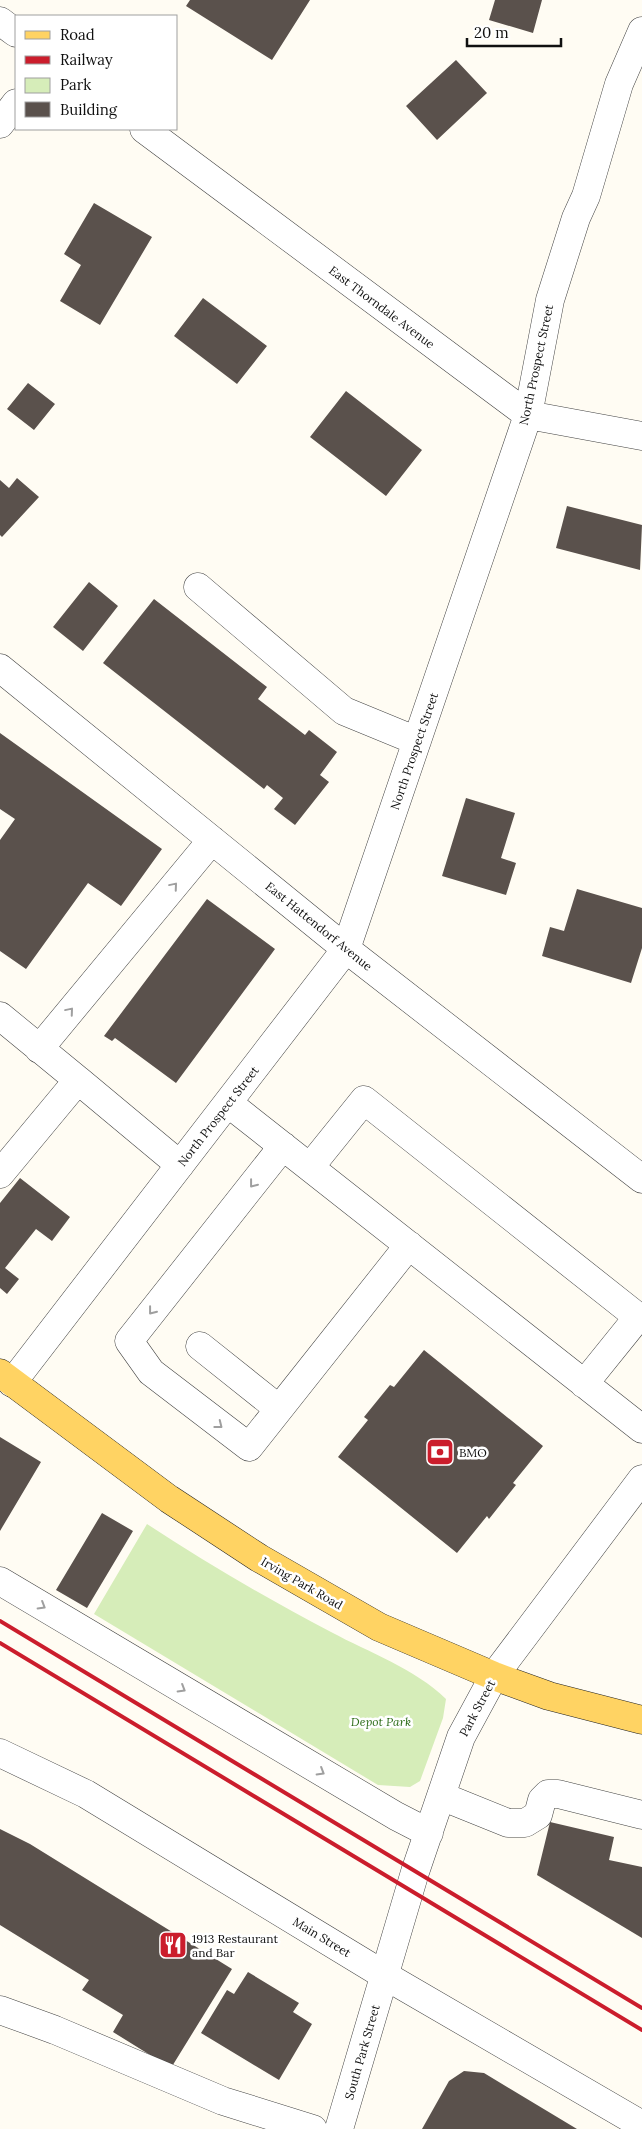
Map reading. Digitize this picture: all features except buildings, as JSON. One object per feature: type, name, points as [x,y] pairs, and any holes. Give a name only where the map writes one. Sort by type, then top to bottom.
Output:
[{"type":"main road","name":"Irving Park Road","points":[[6,1378],[169,1499],[259,1558],[379,1627],[494,1676],[549,1696],[642,1720]]},
{"type":"street","points":[[0,21],[15,32]]},
{"type":"street","name":"North Prospect Street","points":[[6,1378],[180,1165],[346,949],[528,416],[550,300],[576,218],[586,196],[619,84],[642,30]]},
{"type":"street","points":[[0,124],[15,104]]},
{"type":"street","name":"East Thorndale Avenue","points":[[145,130],[528,416],[642,436]]},
{"type":"street","points":[[198,587],[344,711],[417,742]]},
{"type":"street","name":"East Hattendorf Avenue","points":[[0,668],[346,949],[642,1179]]},
{"type":"street","points":[[39,1049],[212,840]]},
{"type":"street","points":[[1,1020],[78,1080],[180,1165]]},
{"type":"street","points":[[0,1174],[78,1080]]},
{"type":"street","points":[[310,1167],[364,1100],[450,1168],[638,1317],[584,1384]]},
{"type":"street","points":[[228,1102],[642,1429]]},
{"type":"street","points":[[283,1146],[128,1341],[151,1372],[248,1447],[409,1245]]},
{"type":"street","points":[[200,1346],[279,1408]]},
{"type":"street","name":"Park Street","points":[[384,1975],[461,1737],[494,1676],[642,1479]]},
{"type":"street","points":[[0,1581],[396,1816],[429,1832]]},
{"type":"street","name":"Main Street","points":[[0,1753],[86,1794],[384,1975],[642,2125]]},
{"type":"street","points":[[441,1796],[508,1823],[525,1823],[538,1815],[542,1800],[548,1794],[558,1794],[642,1814]]},
{"type":"street","name":"South Park Street","points":[[339,2129],[384,1975]]},
{"type":"street","points":[[0,2010],[55,2030],[223,2101],[313,2129]]},
{"type":"green space","name":"Depot Park","points":[[147,1524],[261,1594],[420,1678],[446,1699],[443,1718],[420,1781],[410,1787],[378,1785],[94,1614]]},
{"type":"railway","points":[[0,1621],[642,2008]]},
{"type":"railway","points":[[0,1643],[642,2030]]},
{"type":"place","name":"BMO","points":[[440,1452]]},
{"type":"place","name":"1913 Restaurant and Bar","points":[[173,1945]]}]
